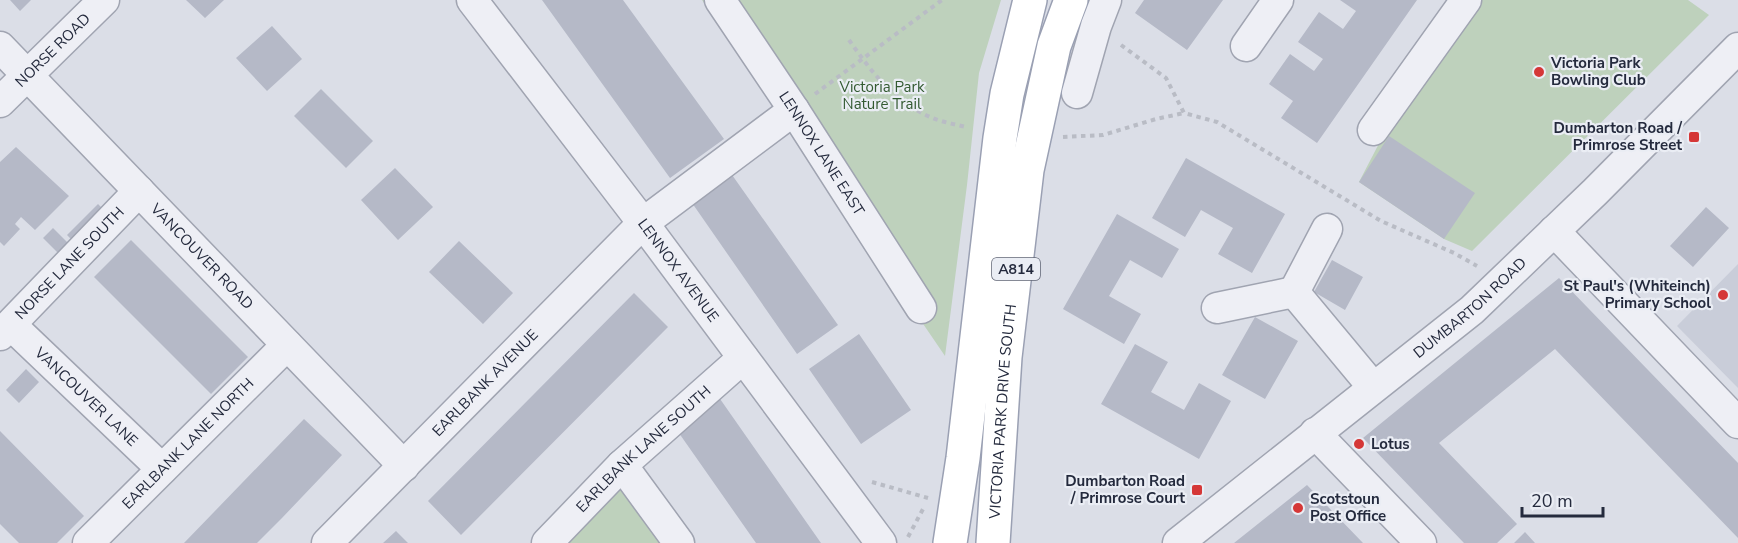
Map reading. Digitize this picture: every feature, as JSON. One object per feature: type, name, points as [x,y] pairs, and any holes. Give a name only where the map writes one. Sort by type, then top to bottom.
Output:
[{"type":"main road","name":"VICTORIA PARK DRIVE SOUTH","points":[[950,543],[963,458],[1000,138],[1007,94],[1030,0]]},
{"type":"main road","name":"VICTORIA PARK DRIVE SOUTH","points":[[993,543],[1005,357],[1028,170],[1054,46],[1071,0]]},
{"type":"street","name":"NORSE ROAD","points":[[0,102],[104,0]]},
{"type":"street","name":"LENNOX AVENUE","points":[[472,0],[643,224],[881,543]]},
{"type":"street","name":"LENNOX LANE EAST","points":[[720,0],[794,110],[921,308]]},
{"type":"street","points":[[1246,46],[1278,0]]},
{"type":"street","points":[[1373,130],[1466,0]]},
{"type":"street","points":[[1090,77],[1101,13]]},
{"type":"street","name":"VANCOUVER ROAD","points":[[0,47],[404,466]]},
{"type":"street","name":"DUMBARTON ROAD","points":[[1178,543],[1472,310],[1595,192],[1738,48]]},
{"type":"street","name":"EARLBANK AVENUE","points":[[327,543],[643,224],[794,110]]},
{"type":"street","name":"NORSE LANE SOUTH","points":[[5,330],[139,191]]},
{"type":"street","points":[[1217,308],[1294,292],[1328,229]]},
{"type":"street","points":[[1554,231],[1738,423]]},
{"type":"street","points":[[1294,292],[1373,387]]},
{"type":"street","name":"VANCOUVER LANE","points":[[5,330],[162,470]]},
{"type":"street","name":"EARLBANK LANE NORTH","points":[[88,543],[287,345]]},
{"type":"street","name":"EARLBANK LANE SOUTH","points":[[547,543],[622,465],[743,358]]},
{"type":"street","points":[[1315,434],[1421,543]]},
{"type":"street","points":[[622,465],[679,543]]},
{"type":"path","points":[[794,110],[942,0]]},
{"type":"path","points":[[1101,13],[1166,78],[1184,113]]},
{"type":"path","points":[[849,40],[881,82],[904,103],[930,117],[966,128]]},
{"type":"path","points":[[1060,137],[1103,135],[1156,118],[1184,113],[1218,122],[1381,220],[1454,253],[1504,281]]},
{"type":"path","points":[[834,480],[845,474],[931,499],[905,543]]},
{"type":"shaded area","name":"St Paul's (Whiteinch) Primary School","points":[[1738,264],[1738,388],[1677,326]]},
{"type":"green space","name":"Victoria Park Nature Trail","points":[[702,0],[1001,0],[979,73],[945,356]]},
{"type":"green space","name":"Victoria Park Bowling Club","points":[[1479,0],[1688,0],[1709,15],[1472,251],[1444,239],[1359,182],[1386,130]]},
{"type":"green space","points":[[632,470],[686,543],[561,543]]},
{"type":"building","points":[[10,0],[31,0],[20,11]]},
{"type":"building","points":[[186,0],[224,0],[205,18]]},
{"type":"building","points":[[542,0],[623,0],[724,139],[670,178]]},
{"type":"building","points":[[1144,0],[1223,0],[1187,50],[1135,13]]},
{"type":"building","points":[[1340,0],[1417,0],[1317,143],[1281,118],[1293,101],[1269,84],[1290,54],[1314,71],[1323,59],[1298,42],[1319,12],[1343,29],[1356,11]]},
{"type":"building","points":[[272,26],[302,59],[267,91],[236,58]]},
{"type":"building","points":[[321,89],[373,141],[346,168],[294,116]]},
{"type":"building","points":[[1389,136],[1475,193],[1444,239],[1359,182]]},
{"type":"building","points":[[16,147],[69,196],[35,230],[21,217],[15,224],[20,229],[4,246],[0,242],[0,162]]},
{"type":"building","points":[[1186,158],[1285,214],[1252,273],[1218,254],[1233,228],[1201,210],[1185,237],[1152,218]]},
{"type":"building","points":[[395,168],[433,207],[398,240],[361,200]]},
{"type":"building","points":[[730,172],[838,325],[797,354],[690,200]]},
{"type":"building","points":[[98,204],[108,214],[78,246],[67,235]]},
{"type":"building","points":[[1706,207],[1729,228],[1693,267],[1670,246]]},
{"type":"building","points":[[1117,214],[1179,249],[1162,278],[1130,260],[1109,296],[1141,314],[1124,344],[1063,309]]},
{"type":"building","points":[[53,228],[73,248],[63,258],[43,238]]},
{"type":"building","points":[[131,240],[248,357],[211,394],[94,277]]},
{"type":"building","points":[[459,241],[513,293],[483,324],[429,272]]},
{"type":"building","points":[[1332,260],[1363,277],[1345,310],[1314,292]]},
{"type":"building","points":[[1559,278],[1738,463],[1738,538],[1555,349],[1439,443],[1517,524],[1497,543],[1464,543],[1363,438]]},
{"type":"building","points":[[634,293],[668,327],[461,535],[428,501]]},
{"type":"building","points":[[1255,317],[1298,341],[1265,399],[1222,375]]},
{"type":"building","points":[[859,334],[911,410],[861,444],[809,369]]},
{"type":"building","points":[[1135,344],[1168,362],[1151,392],[1184,410],[1199,383],[1231,401],[1199,459],[1101,404]]},
{"type":"building","points":[[26,369],[39,382],[19,403],[6,390]]},
{"type":"building","points":[[718,396],[821,543],[756,543],[674,426]]},
{"type":"building","points":[[304,419],[342,455],[282,518],[257,543],[184,543]]},
{"type":"building","points":[[0,431],[84,516],[57,543],[19,543],[0,524]]},
{"type":"building","points":[[1307,485],[1363,543],[1234,543]]},
{"type":"building","points":[[396,531],[408,543],[383,543]]},
{"type":"building","points":[[1525,532],[1535,543],[1514,543]]},
{"type":"place","name":"Victoria Park Bowling Club","points":[[1539,72]]},
{"type":"place","name":"Dumbarton Road / Primrose Street","points":[[1694,137]]},
{"type":"place","name":"St Paul's (Whiteinch) Primary School","points":[[1723,295]]},
{"type":"place","name":"Lotus","points":[[1359,444]]},
{"type":"place","name":"Dumbarton Road / Primrose Court","points":[[1197,490]]},
{"type":"place","name":"Scotstoun Post Office","points":[[1298,508]]}]
